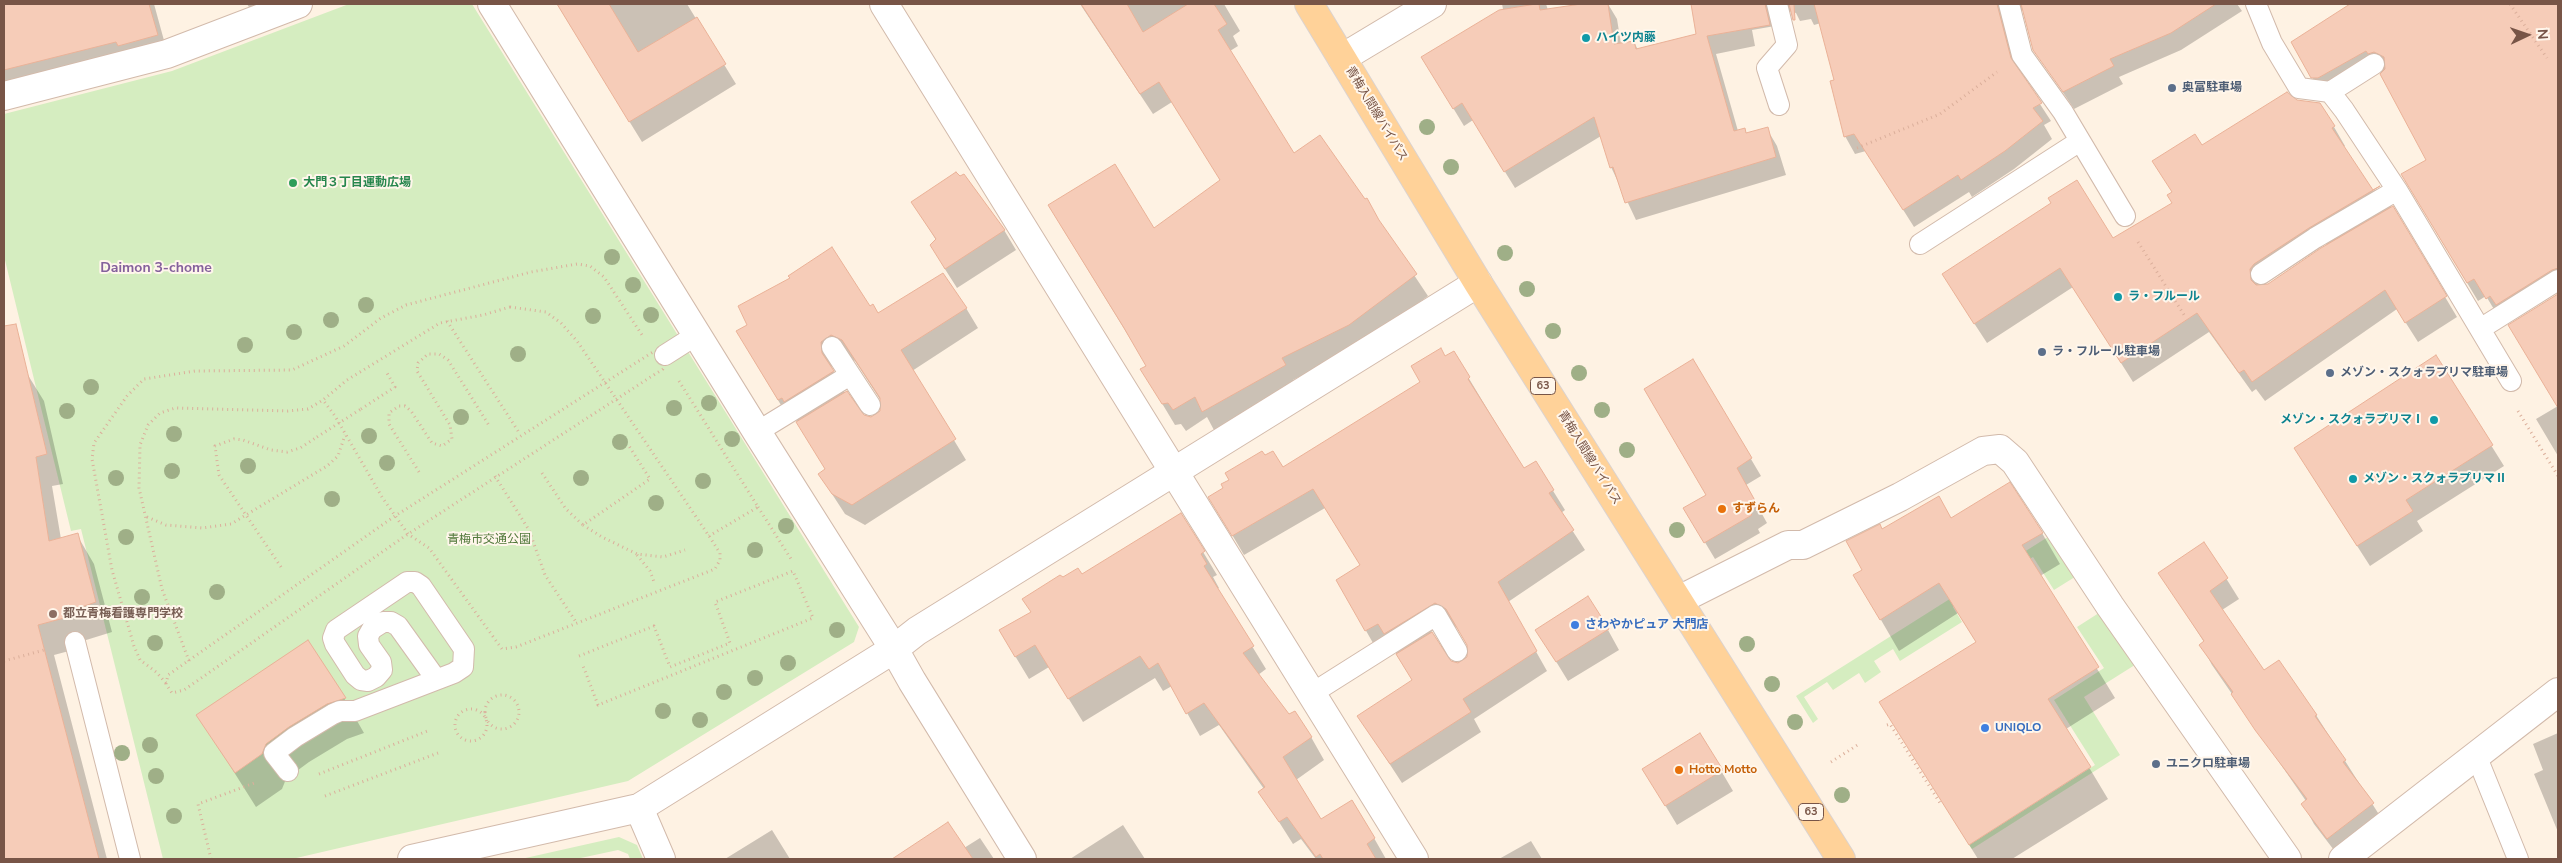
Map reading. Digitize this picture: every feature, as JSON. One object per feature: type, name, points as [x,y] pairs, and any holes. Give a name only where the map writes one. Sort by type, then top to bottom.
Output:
[{"type":"main road","name":"青梅入間線バイパス","points":[[1309,4],[1478,283],[1841,859]]},
{"type":"street","points":[[4,96],[167,54],[298,4]]},
{"type":"street","points":[[492,4],[894,649],[917,690],[1022,859]]},
{"type":"street","points":[[884,4],[1414,859]]},
{"type":"street","points":[[1342,58],[1432,4]]},
{"type":"street","points":[[412,859],[639,808],[894,649],[917,631],[1478,283]]},
{"type":"street","points":[[1679,600],[1788,545],[1803,546],[1900,497],[1983,451],[2000,449],[2015,462],[2110,606],[2287,859]]},
{"type":"street","points":[[2342,859],[2368,851],[2476,755],[2558,692]]},
{"type":"street","points":[[639,808],[661,859]]},
{"type":"lane","points":[[1777,4],[1787,45],[1767,68],[1779,105]]},
{"type":"lane","points":[[2009,4],[2022,55],[2063,112],[2125,216]]},
{"type":"lane","points":[[2256,4],[2272,43],[2299,88],[2330,92],[2374,64]]},
{"type":"lane","points":[[2330,92],[2397,190],[2512,381]]},
{"type":"lane","points":[[1920,244],[2080,141]]},
{"type":"lane","points":[[2261,274],[2315,238],[2397,190]]},
{"type":"lane","points":[[2480,330],[2558,280]]},
{"type":"lane","points":[[662,363],[698,334]]},
{"type":"lane","points":[[832,346],[870,405]]},
{"type":"lane","points":[[757,432],[850,375]]},
{"type":"lane","points":[[288,771],[274,754],[295,737],[340,711],[356,711],[436,679],[463,667],[464,649],[421,586],[415,582],[407,582],[336,630],[333,638],[355,674],[361,680],[368,681],[376,677],[382,670],[381,662],[369,645],[368,636],[372,629],[383,622],[391,622],[398,626],[436,679]]},
{"type":"lane","points":[[1311,694],[1436,615],[1458,651]]},
{"type":"lane","points":[[75,642],[130,859]]},
{"type":"lane","points":[[2476,755],[2518,859]]},
{"type":"path","points":[[2510,4],[2547,58]]},
{"type":"path","points":[[1857,148],[1940,114],[2022,55]]},
{"type":"path","points":[[2125,216],[2132,233],[2186,318]]},
{"type":"path","points":[[577,264],[590,266],[604,277],[662,363],[617,399],[408,534],[184,690],[172,693],[156,672],[140,660],[134,646],[112,570],[92,459],[94,443],[127,396],[144,379],[195,371],[292,370],[344,346],[381,318],[406,305],[531,272],[577,264]]},
{"type":"path","points":[[189,661],[162,589],[139,488],[140,445],[148,425],[160,414],[175,408],[308,409],[323,400],[347,380],[406,342],[447,320],[483,315],[510,307],[546,312],[561,323],[577,341],[606,381],[709,536],[720,553],[720,560],[715,569],[516,647],[502,649],[429,548],[408,534],[395,516],[346,434],[323,400]]},
{"type":"path","points":[[447,320],[520,434]]},
{"type":"path","points":[[419,472],[389,424],[389,413],[400,406],[405,406],[411,410],[432,443],[442,446],[452,439],[450,425],[418,371],[418,363],[428,354],[439,354],[448,360],[490,427]]},
{"type":"path","points":[[166,684],[168,675],[395,516],[520,434],[606,381],[662,363]]},
{"type":"path","points":[[281,567],[219,475],[215,446],[234,439],[243,440],[271,450],[286,452],[300,448],[395,387],[386,373]]},
{"type":"path","points":[[677,377],[791,559]]},
{"type":"path","points":[[2512,381],[2508,395],[2558,476]]},
{"type":"path","points":[[146,516],[166,525],[202,528],[231,524],[328,466],[338,456],[346,434]]},
{"type":"path","points":[[583,524],[650,479],[629,446]]},
{"type":"path","points":[[542,473],[566,509],[602,538],[637,554],[663,557],[685,550]]},
{"type":"path","points":[[496,476],[529,530],[545,575],[576,622]]},
{"type":"path","points":[[709,536],[758,507]]},
{"type":"path","points":[[637,554],[650,571],[654,582]]},
{"type":"path","points":[[579,656],[654,626],[670,667],[679,664],[730,643],[715,602],[792,571],[813,618],[598,705],[582,663]]},
{"type":"path","points":[[4,661],[75,642]]},
{"type":"path","points":[[486,718],[475,708],[464,710],[455,722],[457,733],[464,740],[476,741],[481,739],[487,730],[486,718],[485,708],[491,699],[496,696],[511,698],[517,706],[517,717],[510,726],[500,728],[489,723],[486,718]]},
{"type":"path","points":[[1887,725],[1890,724],[1940,803],[1942,801]]},
{"type":"path","points":[[317,774],[430,730]]},
{"type":"path","points":[[1831,762],[1859,744]]},
{"type":"path","points":[[325,796],[438,753]]},
{"type":"path","points":[[211,859],[198,804],[288,771]]},
{"type":"green space","name":"青梅市交通公園","points":[[349,4],[472,4],[859,627],[854,642],[628,781],[292,859],[163,859],[81,529],[71,531],[4,256],[4,114],[172,71]]},
{"type":"green space","points":[[2051,535],[2078,575],[2054,590],[2033,557],[1953,607],[1962,622],[1900,661],[1893,649],[1874,661],[1881,672],[1865,683],[1859,673],[1833,690],[1827,682],[1804,697],[1818,719],[1813,723],[1796,696]]},
{"type":"green space","points":[[2102,611],[2138,663],[2084,697],[2120,755],[1972,849],[1969,845],[2095,765],[2054,700],[2104,668],[2077,627]]},
{"type":"green space","points":[[619,837],[637,845],[643,859],[630,859],[628,854],[618,850],[576,859],[521,859]]},
{"type":"building","points":[[4,4],[149,4],[158,35],[118,46],[116,42],[4,70]]},
{"type":"building","points":[[557,4],[609,4],[638,52],[697,17],[726,64],[629,122]]},
{"type":"building","points":[[1081,4],[1127,4],[1143,32],[1188,4],[1214,4],[1227,24],[1218,30],[1294,153],[1320,135],[1365,199],[1367,198],[1379,220],[1417,274],[1349,325],[1282,358],[1286,365],[1202,412],[1195,397],[1173,410],[1168,403],[1162,404],[1140,369],[1146,366],[1048,205],[1115,164],[1154,228],[1220,180],[1159,82],[1140,94]]},
{"type":"building","points":[[1539,4],[1540,10],[1581,4],[1608,4],[1614,44],[1634,41],[1636,49],[1696,34],[1691,4],[1765,4],[1770,25],[1707,36],[1734,131],[1745,128],[1746,133],[1768,127],[1776,157],[1625,203],[1613,167],[1610,168],[1594,117],[1504,172],[1462,103],[1453,109],[1421,57],[1499,10]]},
{"type":"building","points":[[1789,4],[1794,4],[1795,20],[1793,20]]},
{"type":"building","points":[[1814,4],[1997,4],[2011,58],[2042,103],[2033,108],[2043,121],[2005,151],[1961,180],[1958,175],[1903,210],[1854,134],[1844,137],[1830,81],[1834,80]]},
{"type":"building","points":[[2021,4],[2216,4],[2171,33],[2110,59],[2114,66],[2063,92],[2033,50]]},
{"type":"building","points":[[2350,4],[2558,4],[2558,268],[2496,305],[2490,296],[2486,299],[2474,279],[2467,283],[2401,174],[2426,160],[2380,74],[2385,69],[2384,57],[2374,52],[2368,54],[2366,51],[2318,78],[2311,78],[2291,42]]},
{"type":"building","points":[[2287,92],[2297,100],[2320,103],[2335,126],[2332,128],[2373,190],[2380,186],[2309,228],[2254,264],[2250,269],[2251,280],[2256,285],[2268,284],[2321,248],[2393,206],[2447,296],[2405,323],[2385,290],[2252,382],[2244,370],[2239,373],[2197,313],[2121,363],[2060,268],[1974,324],[1942,274],[2051,203],[2048,198],[2077,180],[2113,238],[2172,203],[2167,195],[2172,192],[2152,161],[2195,134],[2202,145]]},
{"type":"building","points":[[956,172],[960,176],[964,174],[1005,230],[945,269],[930,245],[936,239],[911,202]]},
{"type":"building","points":[[832,247],[870,306],[873,304],[878,313],[943,273],[967,308],[901,350],[956,439],[852,505],[832,494],[818,474],[825,469],[796,422],[847,391],[864,415],[871,417],[880,411],[880,398],[842,340],[831,335],[821,342],[822,353],[834,371],[784,402],[782,398],[778,400],[736,331],[747,325],[738,306],[790,278],[788,276]]},
{"type":"building","points":[[2558,294],[2558,408],[2508,325]]},
{"type":"building","points":[[16,324],[47,454],[36,457],[49,541],[78,533],[96,602],[67,612],[68,617],[38,625],[99,859],[4,859],[4,326]]},
{"type":"building","points":[[1441,348],[1445,356],[1454,351],[1470,377],[1468,379],[1524,468],[1536,461],[1554,490],[1549,493],[1574,530],[1498,582],[1537,651],[1463,699],[1471,712],[1390,764],[1357,716],[1412,680],[1396,654],[1432,632],[1451,661],[1458,663],[1467,657],[1467,645],[1446,609],[1435,603],[1384,634],[1378,624],[1365,631],[1336,580],[1360,565],[1313,489],[1232,536],[1208,497],[1223,488],[1221,484],[1229,480],[1225,473],[1262,451],[1265,455],[1273,451],[1283,467],[1420,382],[1411,366]]},
{"type":"building","points":[[2436,355],[2493,445],[2406,500],[2413,511],[2357,546],[2294,448]]},
{"type":"building","points":[[1693,359],[1752,458],[1737,468],[1758,506],[1749,511],[1752,515],[1704,543],[1683,508],[1706,495],[1644,389]]},
{"type":"building","points":[[2010,482],[2043,533],[2022,545],[2099,667],[2048,699],[2091,767],[1969,845],[1879,702],[1976,642],[1939,583],[1880,620],[1853,575],[1862,570],[1846,541],[1880,524],[1882,529],[1939,496],[1951,518]]},
{"type":"building","points":[[1181,513],[1205,551],[1201,554],[1207,564],[1204,566],[1254,646],[1243,653],[1289,714],[1295,711],[1312,737],[1283,757],[1321,819],[1352,800],[1375,838],[1367,844],[1376,859],[1323,859],[1320,854],[1316,857],[1287,817],[1279,822],[1258,792],[1265,787],[1204,703],[1186,714],[1158,663],[1149,669],[1140,656],[1068,699],[1035,645],[1015,657],[999,630],[1031,612],[1022,599],[1060,575],[1063,577],[1078,568],[1082,574]]},
{"type":"building","points":[[2204,542],[2228,578],[2210,591],[2264,670],[2279,660],[2346,760],[2343,762],[2374,803],[2327,839],[2301,804],[2307,799],[2255,730],[2231,694],[2233,692],[2199,645],[2204,641],[2158,573]]},
{"type":"building","points":[[1588,596],[1609,629],[1556,662],[1535,630]]},
{"type":"building","points":[[308,640],[346,698],[327,704],[289,727],[266,744],[262,754],[235,773],[196,715]]},
{"type":"building","points":[[1700,733],[1723,770],[1665,806],[1642,769]]},
{"type":"building","points":[[948,822],[973,859],[892,859]]},
{"type":"place","name":"ハイツ内藤","points":[[1586,38]]},
{"type":"place","name":"奥富駐車場","points":[[2172,88]]},
{"type":"place","name":"大門３丁目運動広場","points":[[293,183]]},
{"type":"place","name":"ラ・フルール","points":[[2118,297]]},
{"type":"place","name":"ラ・フルール駐車場","points":[[2042,352]]},
{"type":"place","name":"メゾン・スクォラプリマ駐車場","points":[[2330,373]]},
{"type":"place","name":"メゾン・スクォラプリマⅠ","points":[[2434,420]]},
{"type":"place","name":"メゾン・スクォラプリマⅡ","points":[[2353,479]]},
{"type":"place","name":"すずらん","points":[[1722,509]]},
{"type":"place","name":"都立青梅看護専門学校","points":[[53,614]]},
{"type":"place","name":"さわやかピュア 大門店","points":[[1575,625]]},
{"type":"place","name":"UNIQLO","points":[[1985,728]]},
{"type":"place","name":"ユニクロ駐車場","points":[[2156,764]]},
{"type":"place","name":"Hotto Motto","points":[[1679,770]]},
{"type":"district","name":"Daimon 3-chome","points":[[156,269]]}]
